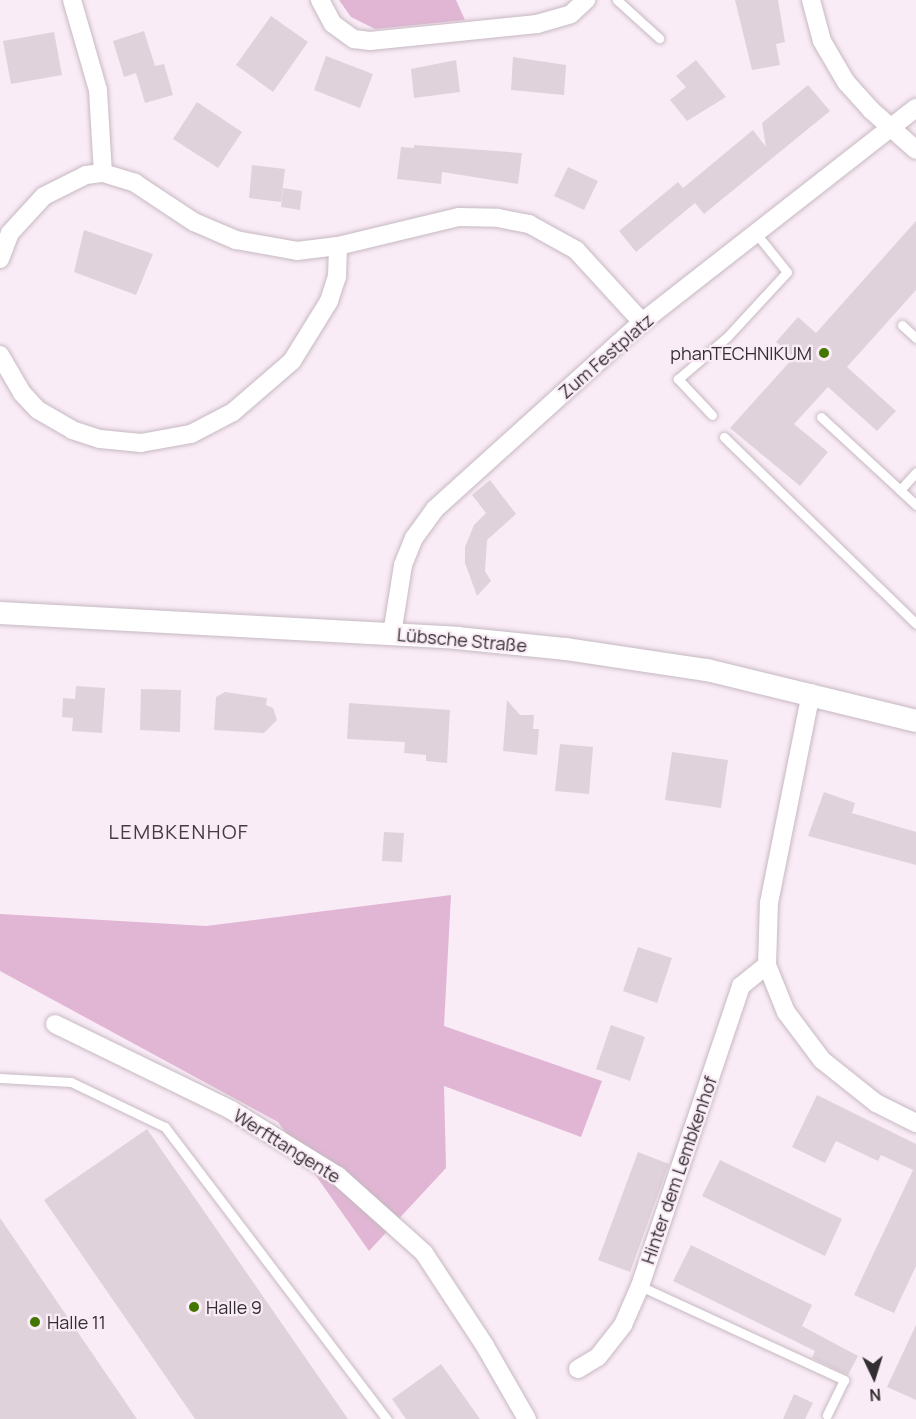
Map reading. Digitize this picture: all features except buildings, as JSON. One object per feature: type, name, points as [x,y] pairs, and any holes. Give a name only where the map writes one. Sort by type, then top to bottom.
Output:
[{"type":"street","points":[[72,0],[98,90],[103,173]]},
{"type":"street","points":[[321,0],[333,24],[354,39],[370,41],[537,24],[571,14],[586,0]]},
{"type":"street","points":[[811,0],[830,60],[860,99],[916,150]]},
{"type":"street","name":"Zum Festplatz","points":[[392,634],[403,565],[414,538],[435,508],[642,322],[754,231],[916,108]]},
{"type":"street","points":[[0,260],[10,233],[45,196],[86,175],[103,173],[135,183],[195,222],[236,240],[297,251],[338,246],[459,217],[498,218],[529,224],[576,250],[642,322]]},
{"type":"street","points":[[0,355],[22,393],[38,410],[72,430],[100,439],[141,443],[191,434],[233,412],[292,361],[329,302],[337,277],[338,246]]},
{"type":"street","name":"Lübsche Straße","points":[[0,613],[392,634],[566,649],[707,670],[811,693],[916,721]]},
{"type":"street","points":[[811,693],[769,903],[767,965],[786,1012],[822,1060],[876,1103],[916,1123]]},
{"type":"street","name":"Hinter dem Lembkenhof","points":[[578,1369],[598,1357],[623,1325],[640,1286],[741,986],[767,965]]},
{"type":"street","name":"Werfttangente","points":[[55,1024],[231,1110],[338,1176],[423,1253],[485,1346],[527,1419]]},
{"type":"lane","points":[[617,0],[659,38]]},
{"type":"lane","points":[[712,415],[678,380],[727,337],[787,272],[754,231]]},
{"type":"lane","points":[[902,325],[916,338]]},
{"type":"lane","points":[[821,417],[916,505]]},
{"type":"lane","points":[[724,437],[916,624]]},
{"type":"lane","points":[[900,490],[916,472]]},
{"type":"lane","points":[[0,1078],[71,1082],[165,1127],[387,1419]]},
{"type":"lane","points":[[640,1286],[844,1380],[827,1415]]},
{"type":"shaded area","points":[[339,0],[456,0],[465,20],[375,29],[351,17]]},
{"type":"shaded area","points":[[451,895],[444,1026],[602,1081],[581,1137],[444,1086],[446,1168],[369,1251],[278,1122],[0,971],[0,914],[206,926]]},
{"type":"place","name":"phanTECHNIKUM","points":[[824,353]]},
{"type":"place","name":"Halle 9","points":[[194,1307]]},
{"type":"place","name":"Halle 11","points":[[35,1322]]},
{"type":"district","name":"LEMBKENHOF","points":[[179,831]]}]
